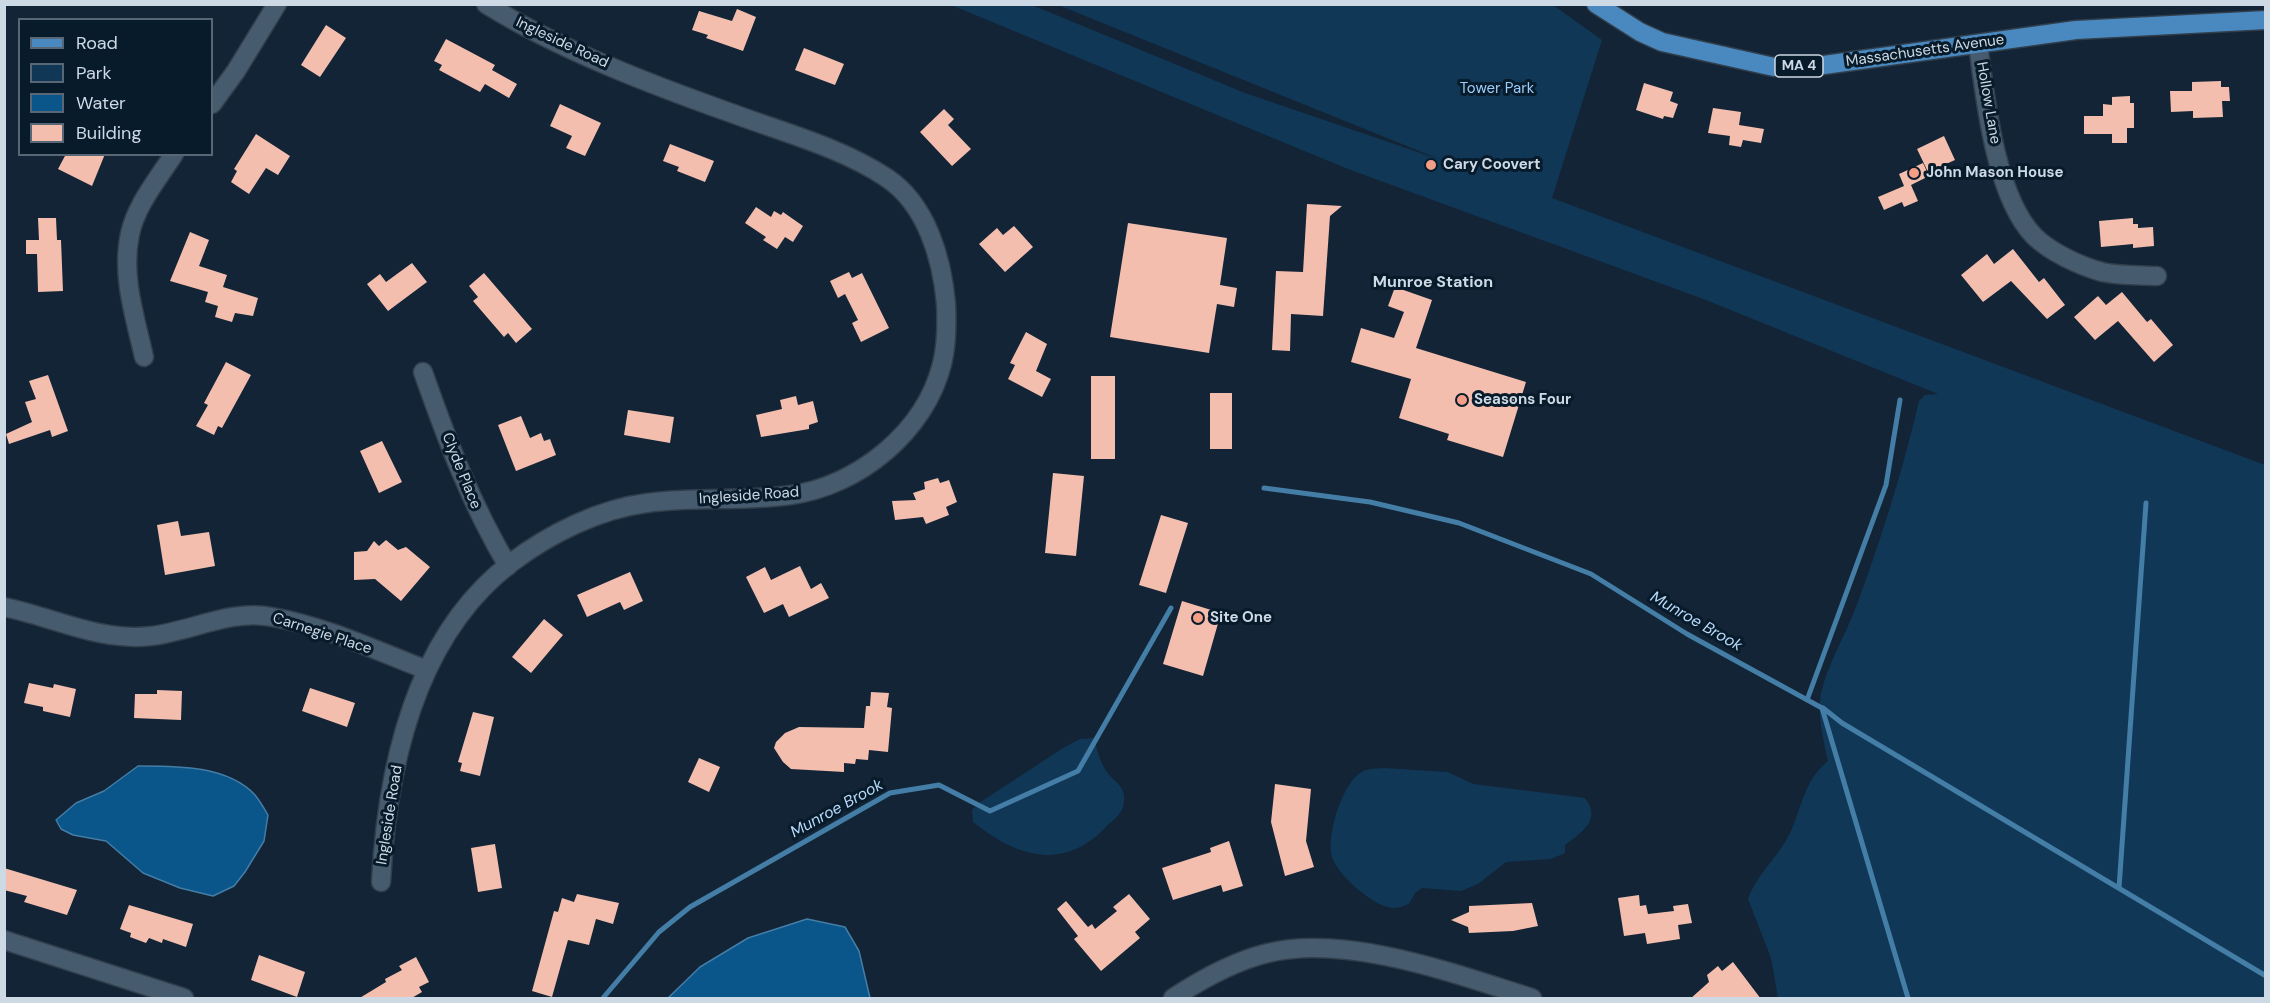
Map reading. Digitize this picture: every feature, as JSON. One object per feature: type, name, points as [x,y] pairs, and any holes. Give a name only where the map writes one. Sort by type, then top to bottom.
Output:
[{"type":"main road","name":"Massachusetts Avenue","points":[[1596,4],[1633,28],[1662,42],[1774,67],[1824,65],[2076,30],[2265,20]]},
{"type":"street","points":[[213,103],[236,71],[277,4]]},
{"type":"street","name":"Ingleside Road","points":[[381,882],[383,843],[394,776],[409,718],[427,670],[440,645],[462,614],[508,566],[553,534],[600,516],[644,503],[788,496],[840,481],[882,455],[909,427],[934,390],[943,364],[947,333],[943,276],[936,250],[925,223],[892,181],[867,166],[809,141],[612,67],[486,4]]},
{"type":"street","name":"Hollow Lane","points":[[1978,44],[1998,159],[2013,204],[2034,236],[2071,260],[2103,272],[2157,276]]},
{"type":"street","points":[[144,357],[128,285],[127,259],[130,233],[148,193],[173,156]]},
{"type":"street","name":"Clyde Place","points":[[423,372],[460,476],[508,566]]},
{"type":"street","name":"Carnegie Place","points":[[4,607],[65,625],[118,637],[151,636],[236,615],[271,616],[323,632],[427,670]]},
{"type":"street","points":[[4,940],[184,999]]},
{"type":"street","points":[[1173,999],[1229,966],[1269,953],[1328,950],[1384,955],[1532,999]]},
{"type":"green space","name":"Tower Park","points":[[951,5],[1032,5],[1245,93],[1444,161],[1058,5],[1553,5],[1602,40],[1552,198],[2265,465],[2265,998],[1778,998],[1771,958],[1748,899],[1757,881],[1790,833],[1809,785],[1820,768],[1828,761],[1820,710],[1824,682],[1856,607],[1874,556],[1899,479],[1919,401],[1925,395],[1938,394],[1706,300],[1348,169]]},
{"type":"green space","points":[[1094,738],[1105,768],[1122,788],[1124,802],[1118,816],[1090,841],[1073,850],[1040,855],[1006,844],[973,822],[972,810],[979,803],[1063,748],[1080,739]]},
{"type":"green space","points":[[1384,768],[1448,772],[1473,784],[1585,798],[1590,806],[1591,819],[1583,830],[1565,845],[1565,853],[1551,859],[1506,862],[1478,884],[1461,891],[1422,888],[1415,893],[1409,904],[1397,908],[1387,907],[1368,897],[1350,882],[1336,865],[1331,848],[1338,808],[1350,784],[1366,770]]},
{"type":"water","points":[[138,766],[200,769],[230,778],[255,795],[268,815],[264,841],[234,886],[213,896],[180,888],[143,873],[106,841],[73,835],[61,829],[56,820],[76,803],[104,791]]},
{"type":"water","points":[[807,919],[845,927],[859,951],[870,998],[668,998],[700,967],[748,938]]},
{"type":"building","points":[[737,9],[756,17],[743,51],[706,38],[708,35],[692,30],[699,11],[732,21]]},
{"type":"building","points":[[326,25],[346,38],[320,77],[301,65]]},
{"type":"building","points":[[446,39],[495,65],[492,70],[517,84],[509,98],[485,84],[480,92],[439,70],[442,65],[434,61]]},
{"type":"building","points":[[804,48],[844,64],[835,85],[795,70]]},
{"type":"building","points":[[2221,81],[2221,87],[2229,87],[2230,101],[2222,101],[2223,117],[2193,118],[2193,111],[2171,112],[2170,91],[2192,91],[2192,82]]},
{"type":"building","points":[[1644,83],[1673,92],[1670,101],[1678,104],[1673,118],[1664,116],[1663,119],[1636,110]]},
{"type":"building","points":[[2130,96],[2130,103],[2134,103],[2134,128],[2127,128],[2127,143],[2112,143],[2112,134],[2084,134],[2084,116],[2103,116],[2103,104],[2112,105],[2112,97]]},
{"type":"building","points":[[560,104],[601,123],[585,156],[566,148],[572,136],[550,126]]},
{"type":"building","points":[[1713,108],[1741,112],[1739,125],[1764,129],[1761,143],[1743,140],[1741,147],[1729,145],[1730,136],[1708,133]]},
{"type":"building","points":[[944,109],[954,119],[948,125],[971,149],[952,166],[920,132]]},
{"type":"building","points":[[256,134],[290,156],[278,175],[266,168],[249,194],[231,182],[237,171],[234,169]]},
{"type":"building","points":[[1944,136],[1955,160],[1928,172],[1917,149]]},
{"type":"building","points":[[670,144],[714,161],[705,182],[677,171],[679,167],[663,161]]},
{"type":"building","points":[[65,156],[104,156],[92,186],[58,169]]},
{"type":"building","points":[[1923,163],[1929,176],[1911,185],[1918,201],[1904,207],[1902,202],[1884,210],[1878,197],[1904,186],[1899,174]]},
{"type":"building","points":[[1307,204],[1342,206],[1330,216],[1323,316],[1291,314],[1290,351],[1272,350],[1276,271],[1303,272]]},
{"type":"building","points":[[756,207],[771,217],[774,211],[781,215],[783,212],[803,226],[793,242],[785,237],[777,249],[763,240],[766,237],[745,223]]},
{"type":"building","points":[[38,218],[56,218],[57,240],[61,240],[63,291],[38,292],[37,254],[26,254],[26,240],[39,240]]},
{"type":"building","points":[[2133,218],[2133,224],[2138,224],[2138,228],[2153,227],[2154,246],[2133,248],[2133,244],[2101,247],[2099,221]]},
{"type":"building","points":[[1128,223],[1227,238],[1220,285],[1237,288],[1234,307],[1217,304],[1209,353],[1110,337]]},
{"type":"building","points":[[1014,226],[1033,247],[1005,272],[979,244],[997,228],[1003,235]]},
{"type":"building","points":[[190,232],[209,240],[199,266],[227,275],[223,287],[258,298],[253,316],[235,313],[232,322],[215,317],[218,306],[205,302],[208,292],[170,281]]},
{"type":"building","points":[[2013,249],[2039,282],[2044,278],[2065,305],[2047,319],[2011,281],[1983,302],[1961,275],[1987,254],[1994,264]]},
{"type":"building","points":[[412,263],[427,282],[388,311],[367,284],[380,274],[386,282]]},
{"type":"building","points":[[849,272],[852,278],[862,273],[889,328],[861,342],[852,323],[858,320],[845,294],[838,298],[830,281]]},
{"type":"building","points":[[484,273],[532,329],[516,343],[508,333],[504,337],[473,301],[478,297],[469,286]]},
{"type":"building","name":"Seasons Four","points":[[1395,287],[1432,300],[1416,348],[1526,382],[1503,457],[1447,440],[1449,434],[1399,418],[1411,379],[1351,362],[1361,328],[1394,338],[1404,312],[1388,306]]},
{"type":"building","points":[[2122,292],[2147,322],[2151,319],[2173,345],[2154,362],[2118,321],[2095,340],[2074,317],[2098,296],[2106,305]]},
{"type":"building","points":[[1026,332],[1047,344],[1036,371],[1051,379],[1042,397],[1008,379],[1015,365],[1010,363]]},
{"type":"building","points":[[226,362],[251,375],[222,428],[218,426],[214,435],[196,426],[208,405],[204,403]]},
{"type":"building","points":[[48,375],[68,431],[52,437],[50,430],[9,444],[6,434],[32,422],[25,402],[36,399],[29,381]]},
{"type":"building","points":[[1091,376],[1115,376],[1115,459],[1091,459]]},
{"type":"building","points":[[1210,393],[1232,393],[1232,449],[1210,449]]},
{"type":"building","points":[[796,396],[798,405],[813,401],[818,422],[809,425],[809,429],[761,437],[756,415],[782,409],[780,400]]},
{"type":"building","points":[[628,410],[674,417],[670,443],[624,435]]},
{"type":"building","points":[[521,416],[530,438],[541,433],[544,441],[550,439],[556,455],[516,471],[498,425]]},
{"type":"building","points":[[382,441],[402,482],[379,493],[360,451]]},
{"type":"building","points":[[1053,473],[1084,476],[1076,556],[1045,553]]},
{"type":"building","points":[[938,478],[940,483],[949,480],[957,502],[946,507],[949,515],[926,524],[923,517],[895,520],[892,501],[916,500],[913,493],[925,489],[924,482]]},
{"type":"building","points":[[1161,515],[1188,523],[1166,593],[1139,585]]},
{"type":"building","points":[[178,521],[181,536],[209,532],[215,566],[165,575],[157,525]]},
{"type":"building","points":[[386,540],[398,550],[406,547],[430,567],[401,601],[375,579],[354,580],[354,552],[367,551],[374,541],[379,546]]},
{"type":"building","points":[[800,566],[811,589],[821,583],[829,598],[789,617],[783,604],[764,613],[746,577],[765,567],[771,580]]},
{"type":"building","points":[[630,572],[643,601],[624,610],[620,602],[587,617],[577,595]]},
{"type":"building","points":[[1182,601],[1221,613],[1203,676],[1163,664]]},
{"type":"building","points":[[544,619],[563,635],[531,673],[512,657]]},
{"type":"building","points":[[29,683],[53,688],[54,684],[76,689],[70,717],[43,711],[43,707],[24,703]]},
{"type":"building","points":[[310,688],[355,703],[347,727],[302,711]]},
{"type":"building","points":[[157,690],[182,691],[181,720],[134,718],[135,694],[157,694]]},
{"type":"building","points":[[871,692],[889,693],[887,707],[892,708],[888,752],[869,750],[868,760],[856,759],[855,764],[844,763],[844,772],[791,769],[783,762],[774,748],[776,742],[785,733],[799,727],[864,728],[866,706],[870,706]]},
{"type":"building","points":[[473,712],[494,717],[480,776],[460,771],[462,763],[458,762]]},
{"type":"building","points":[[699,758],[720,767],[709,792],[688,782]]},
{"type":"building","points":[[1275,784],[1311,789],[1306,841],[1314,867],[1285,876],[1271,822]]},
{"type":"building","points":[[1229,841],[1243,886],[1223,892],[1221,885],[1173,900],[1162,868],[1211,852],[1210,848]]},
{"type":"building","points":[[495,844],[502,888],[478,892],[471,848]]},
{"type":"building","points":[[4,868],[77,890],[67,915],[24,902],[27,896],[4,890]]},
{"type":"building","points":[[577,894],[619,903],[613,924],[596,919],[589,945],[568,940],[552,997],[532,991],[554,911],[558,912],[562,898],[574,902]]},
{"type":"building","points":[[1129,894],[1150,919],[1135,932],[1140,938],[1101,971],[1074,939],[1078,936],[1057,909],[1066,901],[1088,927],[1092,924],[1095,929],[1117,911],[1113,907]]},
{"type":"building","points":[[1639,895],[1640,906],[1646,905],[1648,914],[1674,911],[1673,906],[1688,904],[1692,923],[1678,925],[1680,939],[1647,944],[1645,933],[1624,936],[1618,898]]},
{"type":"building","points":[[1532,903],[1538,926],[1513,931],[1469,933],[1468,927],[1451,920],[1469,912],[1469,906]]},
{"type":"building","points":[[129,905],[193,924],[186,947],[163,939],[162,943],[149,938],[146,943],[130,937],[131,933],[120,929]]},
{"type":"building","points":[[259,955],[305,972],[297,997],[251,980]]},
{"type":"building","points":[[416,957],[429,982],[419,987],[422,992],[410,999],[358,999],[386,982],[385,979],[402,970],[399,966]]},
{"type":"building","points":[[1733,962],[1761,999],[1690,999],[1709,982],[1707,975],[1718,966],[1722,971]]},
{"type":"waterway","points":[[1807,700],[1886,485],[1900,400]]},
{"type":"waterway","name":"Munroe Brook","points":[[1264,488],[1370,502],[1459,523],[1591,574],[1687,634],[1822,708],[1908,998]]},
{"type":"waterway","points":[[2119,888],[2146,503]]},
{"type":"waterway","name":"Munroe Brook","points":[[603,998],[659,932],[690,907],[890,793],[939,785],[990,811],[1078,771],[1171,608]]},
{"type":"waterway","points":[[1823,708],[1842,723],[2266,976]]},
{"type":"place","name":"Cary Coovert","points":[[1431,165]]},
{"type":"place","name":"John Mason House","points":[[1914,173]]},
{"type":"place","name":"Seasons Four","points":[[1462,400]]},
{"type":"place","name":"Site One","points":[[1198,618]]},
{"type":"district","name":"Munroe Station","points":[[1433,283]]}]
